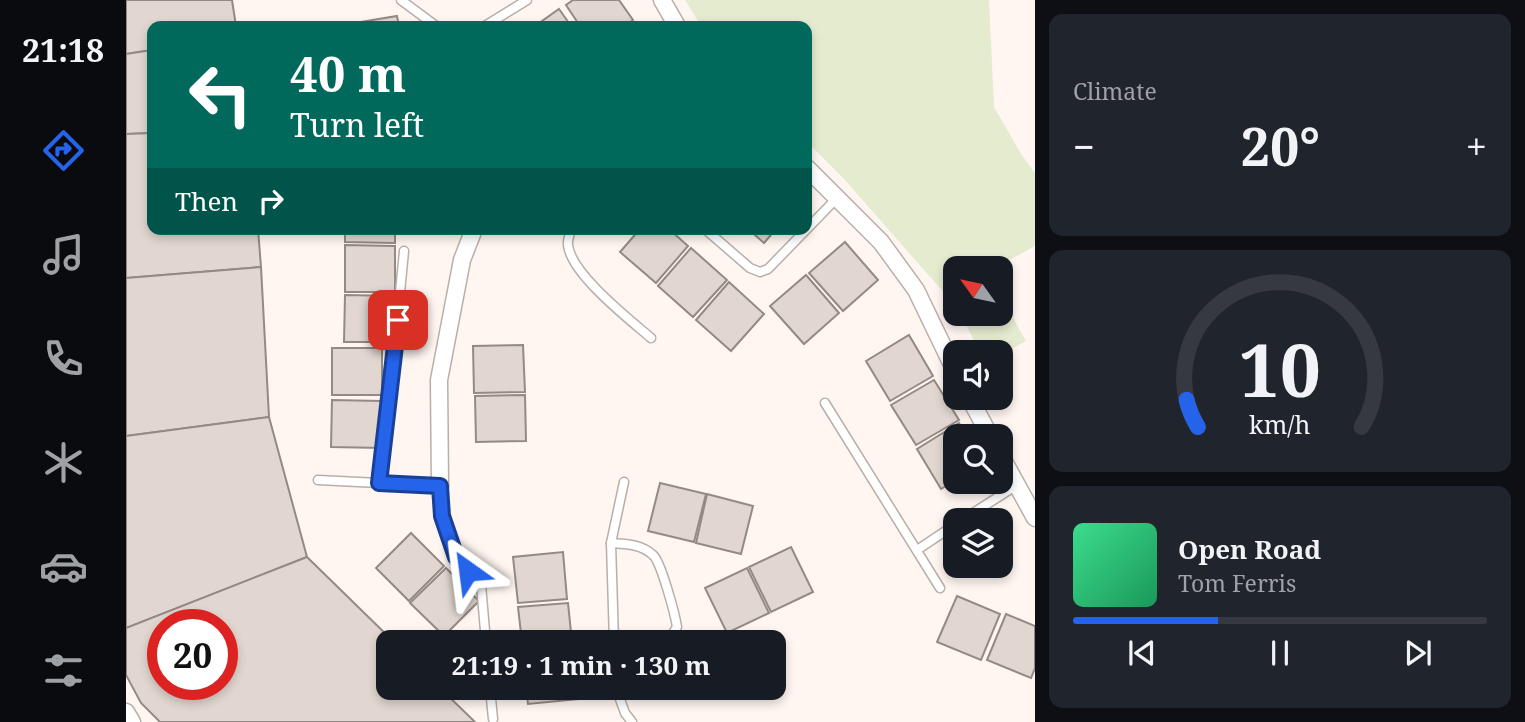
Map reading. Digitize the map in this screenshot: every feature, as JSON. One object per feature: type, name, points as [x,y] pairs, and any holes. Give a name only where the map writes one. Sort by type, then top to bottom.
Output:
[{"type":"street","points":[[662,0],[669,21]]},
{"type":"street","points":[[812,172],[881,242],[916,290],[943,346]]},
{"type":"street","points":[[440,486],[439,380],[461,260],[471,235]]},
{"type":"street","points":[[1013,478],[1035,518]]},
{"type":"street","points":[[126,712],[132,722]]},
{"type":"lane","points":[[401,0],[429,21]]},
{"type":"lane","points":[[493,21],[527,0]]},
{"type":"lane","points":[[812,224],[837,198]]},
{"type":"lane","points":[[570,235],[568,246],[576,268],[651,338]]},
{"type":"lane","points":[[712,235],[750,268],[760,272],[768,270],[802,235]]},
{"type":"lane","points":[[379,483],[404,251]]},
{"type":"lane","points":[[825,403],[940,588]]},
{"type":"lane","points":[[318,480],[440,486],[442,516],[456,557],[481,585],[485,630]]},
{"type":"lane","points":[[614,630],[611,543],[624,482]]},
{"type":"lane","points":[[981,508],[1017,485]]},
{"type":"lane","points":[[916,550],[943,532]]},
{"type":"lane","points":[[611,543],[635,545],[654,555],[673,606],[675,630]]},
{"type":"lane","points":[[491,700],[493,719]]},
{"type":"lane","points":[[620,700],[632,722]]},
{"type":"green space","points":[[685,0],[989,0],[994,107],[1035,173],[1035,246],[1013,258],[943,256],[943,292],[844,179],[812,147],[812,21],[698,21]]},
{"type":"green space","points":[[1013,318],[1026,341],[1013,348],[1013,340],[974,340],[967,326],[1013,326]]},
{"type":"building","points":[[126,0],[232,0],[235,21],[147,21],[147,51],[126,54]]},
{"type":"building","points":[[573,0],[619,0],[633,20],[577,21],[566,5]]},
{"type":"building","points":[[559,9],[567,21],[542,21]]},
{"type":"building","points":[[397,16],[398,21],[366,21]]},
{"type":"building","points":[[147,51],[147,133],[126,134],[126,54]]},
{"type":"building","points":[[147,133],[147,235],[258,235],[261,267],[126,278],[126,134]]},
{"type":"building","points":[[345,235],[395,235],[395,243],[345,242]]},
{"type":"building","points":[[635,235],[676,235],[688,246],[656,283],[620,252]]},
{"type":"building","points":[[755,235],[771,235],[764,243]]},
{"type":"building","points":[[845,242],[878,280],[843,311],[809,273]]},
{"type":"building","points":[[345,245],[395,246],[395,292],[345,292]]},
{"type":"building","points":[[691,248],[727,280],[693,317],[658,286]]},
{"type":"building","points":[[261,267],[269,417],[126,436],[126,278]]},
{"type":"building","points":[[806,275],[839,313],[804,344],[770,306]]},
{"type":"building","points":[[729,282],[764,314],[731,351],[696,320]]},
{"type":"building","points":[[345,295],[395,296],[394,342],[344,342]]},
{"type":"building","points":[[909,335],[933,376],[890,401],[866,361]]},
{"type":"building","points":[[523,345],[525,392],[474,393],[473,346]]},
{"type":"building","points":[[332,348],[382,348],[382,395],[332,395]]},
{"type":"building","points":[[934,380],[943,394],[943,410],[953,410],[959,420],[952,424],[943,424],[943,429],[916,445],[891,405]]},
{"type":"building","points":[[525,395],[526,441],[476,442],[475,396]]},
{"type":"building","points":[[332,400],[382,401],[382,448],[331,447]]},
{"type":"building","points":[[269,417],[307,557],[174,609],[147,609],[147,620],[126,628],[126,436]]},
{"type":"building","points":[[943,433],[943,488],[941,489],[917,449]]},
{"type":"building","points":[[660,483],[706,494],[694,542],[648,531]]},
{"type":"building","points":[[707,494],[753,506],[741,554],[696,543]]},
{"type":"building","points":[[411,533],[444,566],[409,601],[376,568]]},
{"type":"building","points":[[791,547],[813,592],[771,612],[749,567]]},
{"type":"building","points":[[563,552],[567,599],[518,603],[513,557]]},
{"type":"building","points":[[307,557],[382,630],[376,630],[376,700],[452,700],[475,722],[160,722],[141,703],[126,675],[126,628],[147,620],[147,700],[238,700],[238,609],[174,609]]},
{"type":"building","points":[[446,568],[479,601],[450,630],[438,630],[410,603]]},
{"type":"building","points":[[747,568],[769,613],[733,630],[726,630],[705,588]]},
{"type":"building","points":[[957,596],[1000,614],[981,660],[937,642]]},
{"type":"building","points":[[568,603],[571,630],[521,630],[518,607]]},
{"type":"building","points":[[1006,614],[1035,626],[1035,668],[1031,678],[987,660]]},
{"type":"building","points":[[528,700],[568,700],[528,704]]},
{"type":"route","points":[[398,320],[379,483],[440,486],[442,516],[456,557],[468,571]]}]
